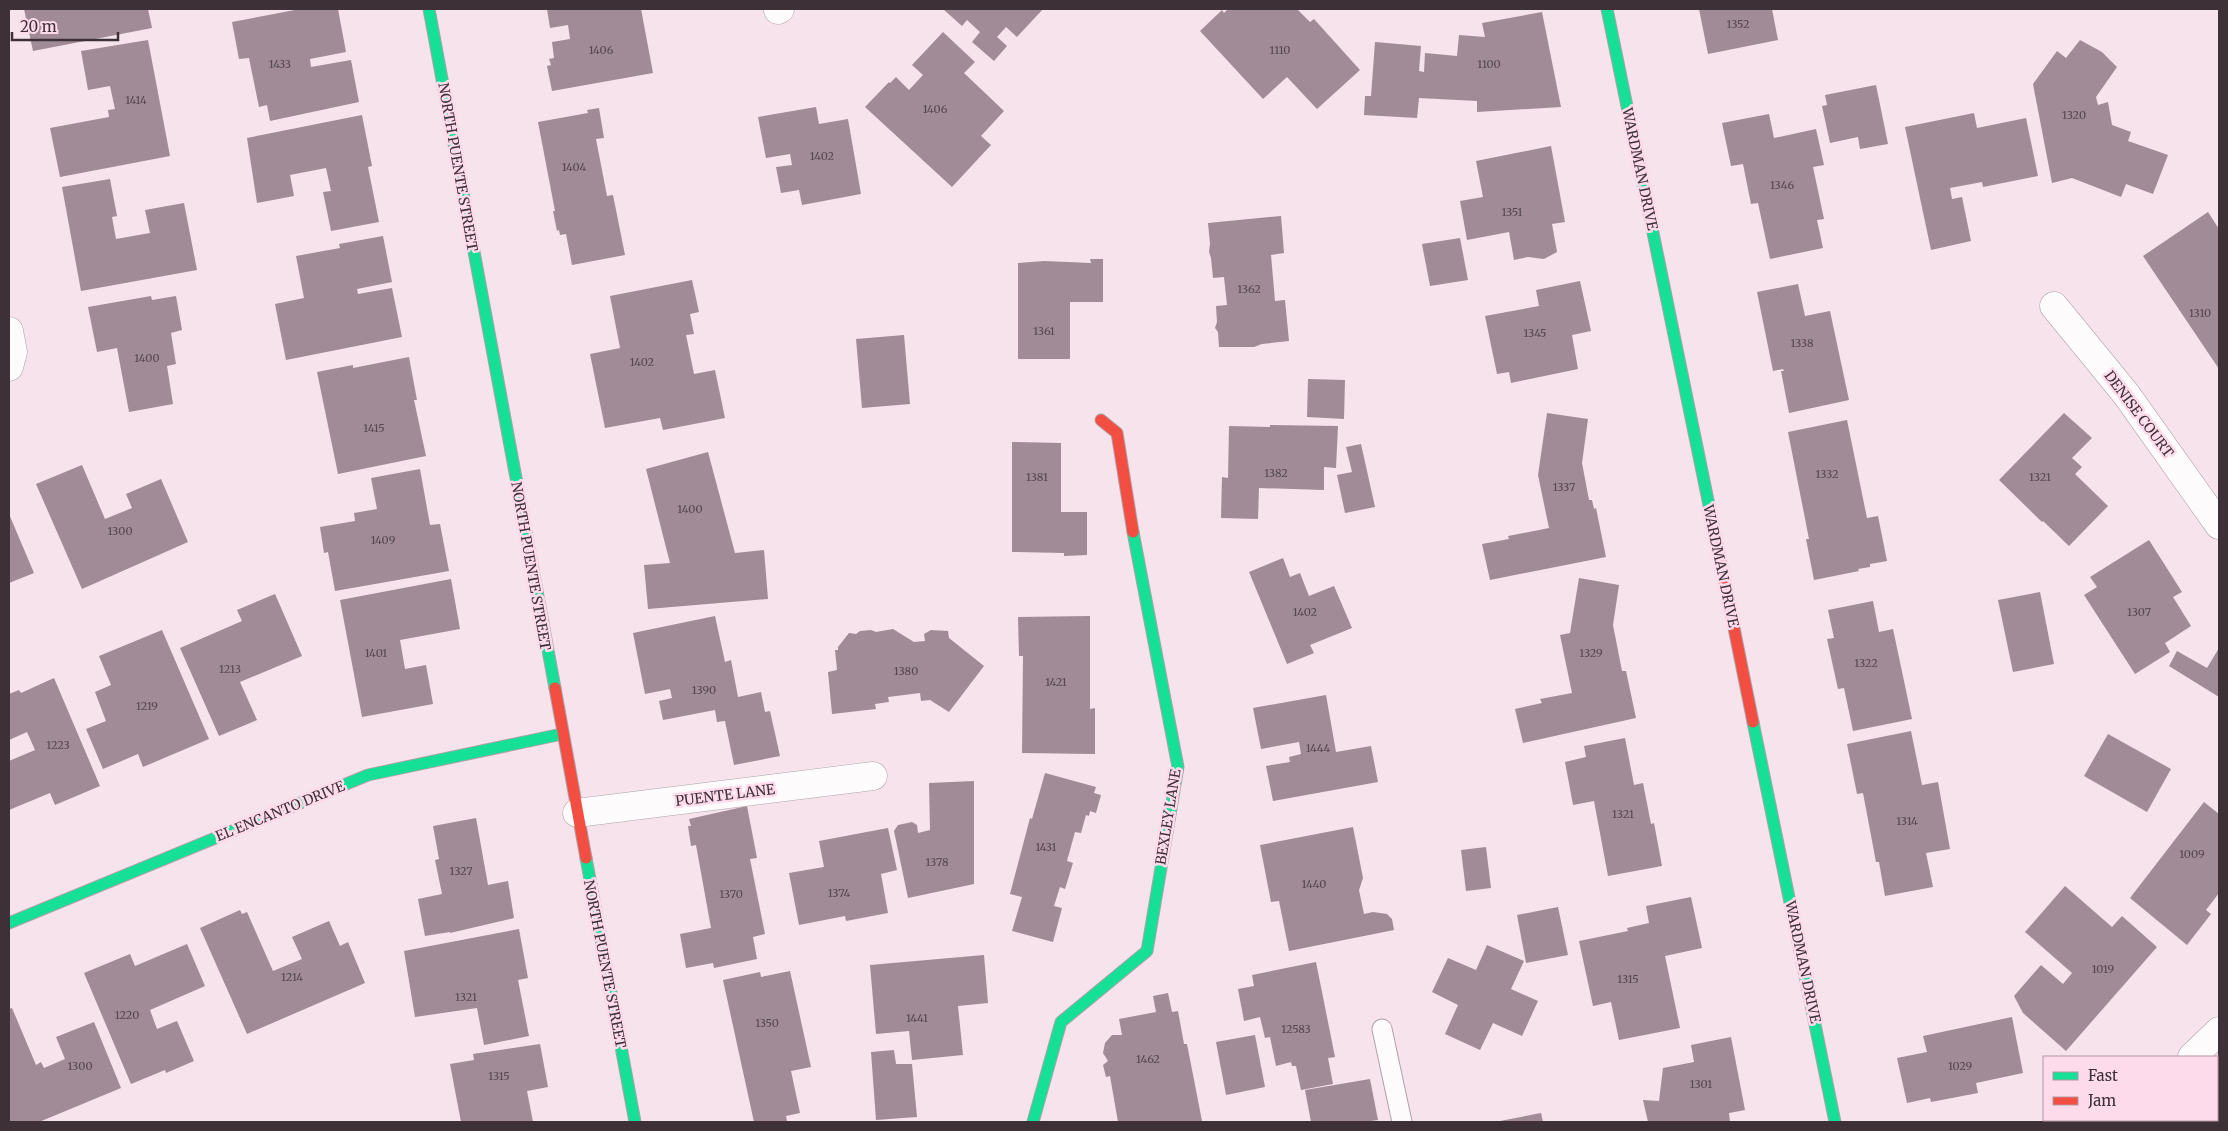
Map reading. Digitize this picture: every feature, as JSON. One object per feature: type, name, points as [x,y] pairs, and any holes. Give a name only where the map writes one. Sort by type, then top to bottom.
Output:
[{"type":"street","name":"NORTH PUENTE STREET","points":[[429,9],[635,1122]]},
{"type":"street","name":"WARDMAN DRIVE","points":[[1607,9],[1835,1122]]},
{"type":"street","name":"DENISE COURT","points":[[2054,306],[2126,394],[2219,525]]},
{"type":"street","points":[[9,331],[13,352],[9,367]]},
{"type":"street","name":"BEXLEY LANE","points":[[1033,1122],[1061,1022],[1147,951],[1178,767],[1127,503],[1117,433],[1101,420]]},
{"type":"street","name":"EL ENCANTO DRIVE","points":[[9,923],[368,775],[562,734]]},
{"type":"street","name":"PUENTE LANE","points":[[577,813],[873,776]]},
{"type":"street","points":[[2193,1056],[2219,1032]]},
{"type":"lane","points":[[1382,1029],[1402,1122]]},
{"type":"building","points":[[24,9],[148,9],[152,28],[33,51]]},
{"type":"building","points":[[300,9],[338,9],[346,52],[310,59],[311,67],[351,60],[359,102],[270,121],[267,105],[259,107],[249,58],[239,59],[232,22]]},
{"type":"building","points":[[547,9],[641,9],[653,73],[552,91],[547,66],[551,65],[549,59],[554,58],[552,42],[570,39],[568,25],[550,28]]},
{"type":"building","points":[[943,9],[1043,9],[1017,37],[1006,27],[997,37],[1007,46],[994,61],[972,42],[980,32],[967,20],[962,26]]},
{"type":"building","points":[[1228,9],[1297,9],[1310,22],[1314,19],[1360,70],[1317,109],[1287,77],[1263,99],[1200,31],[1222,10],[1224,13]]},
{"type":"building","points":[[1699,9],[1772,9],[1778,40],[1708,54]]},
{"type":"building","points":[[1542,12],[1561,107],[1477,112],[1477,101],[1419,98],[1417,118],[1364,115],[1365,96],[1371,96],[1375,42],[1421,46],[1419,71],[1424,72],[1425,53],[1457,56],[1459,35],[1485,37],[1482,23]]},
{"type":"building","points":[[943,32],[975,62],[964,73],[1004,111],[981,136],[991,145],[952,187],[865,107],[896,77],[909,90],[923,75],[912,65]]},
{"type":"building","points":[[148,40],[170,156],[60,177],[50,128],[109,117],[108,110],[115,109],[110,86],[88,90],[81,51]]},
{"type":"building","points":[[2080,40],[2102,52],[2117,67],[2096,97],[2098,105],[2108,102],[2112,125],[2131,132],[2128,141],[2168,155],[2153,194],[2126,184],[2121,197],[2072,178],[2052,183],[2033,84],[2057,51],[2066,58]]},
{"type":"building","points":[[1876,85],[1888,144],[1860,149],[1858,137],[1830,143],[1822,106],[1827,105],[1825,95]]},
{"type":"building","points":[[816,107],[819,124],[848,119],[861,194],[802,205],[799,190],[781,193],[776,167],[792,165],[790,154],[766,158],[758,117]]},
{"type":"building","points":[[599,108],[604,138],[596,139],[607,196],[613,195],[625,255],[572,265],[566,234],[560,235],[559,230],[557,231],[538,122],[588,113],[587,110]]},
{"type":"building","points":[[1974,113],[1977,128],[2026,118],[2038,176],[1983,187],[1982,182],[1950,188],[1952,199],[1962,197],[1971,241],[1931,250],[1905,127]]},
{"type":"building","points":[[1769,114],[1774,138],[1816,129],[1824,165],[1813,167],[1824,219],[1817,220],[1823,248],[1770,259],[1758,203],[1751,204],[1743,164],[1731,166],[1722,123]]},
{"type":"building","points":[[362,115],[372,166],[368,167],[379,222],[331,231],[323,192],[331,191],[326,168],[290,175],[294,196],[257,203],[247,138]]},
{"type":"building","points":[[1551,146],[1565,222],[1552,224],[1557,252],[1544,259],[1528,257],[1514,260],[1509,232],[1467,240],[1460,201],[1483,197],[1476,161]]},
{"type":"building","points":[[110,179],[117,216],[112,217],[116,239],[150,233],[145,210],[184,203],[197,270],[81,291],[62,187]]},
{"type":"building","points":[[2208,212],[2219,229],[2219,369],[2143,256]]},
{"type":"building","points":[[1281,216],[1284,253],[1271,255],[1275,301],[1285,300],[1289,341],[1262,344],[1254,347],[1219,347],[1218,332],[1215,328],[1217,322],[1216,306],[1227,305],[1224,277],[1213,278],[1209,252],[1208,223]]},
{"type":"building","points":[[383,236],[392,282],[357,289],[358,294],[392,288],[402,337],[286,360],[275,304],[304,298],[296,256],[340,248],[339,244]]},
{"type":"building","points":[[1460,238],[1468,280],[1430,286],[1422,244]]},
{"type":"building","points":[[1090,259],[1103,259],[1103,302],[1070,302],[1070,359],[1018,359],[1018,263],[1044,261],[1091,263]]},
{"type":"building","points":[[692,280],[699,312],[690,314],[694,334],[686,335],[694,374],[715,370],[725,418],[663,430],[660,418],[605,428],[590,354],[620,348],[610,296]]},
{"type":"building","points":[[1580,281],[1591,331],[1572,335],[1578,369],[1511,383],[1509,372],[1497,374],[1485,316],[1539,306],[1536,290]]},
{"type":"building","points":[[1798,284],[1805,316],[1830,311],[1849,400],[1789,413],[1781,371],[1784,371],[1783,369],[1773,371],[1757,292]]},
{"type":"building","points":[[151,296],[152,300],[176,296],[182,330],[171,333],[176,364],[167,366],[173,404],[129,412],[117,348],[97,352],[88,307]]},
{"type":"building","points":[[904,335],[910,404],[862,408],[856,339]]},
{"type":"building","points":[[409,357],[417,400],[414,400],[426,456],[338,474],[317,372],[353,365],[353,368]]},
{"type":"building","points":[[1308,379],[1345,380],[1344,419],[1307,417]]},
{"type":"building","points":[[1547,413],[1588,419],[1582,463],[1589,500],[1592,500],[1594,509],[1596,508],[1606,557],[1490,580],[1482,544],[1509,539],[1508,536],[1549,528],[1538,475]]},
{"type":"building","points":[[2064,413],[2092,438],[2072,458],[2082,467],[2075,474],[2108,506],[2069,546],[1999,480]]},
{"type":"building","points":[[1847,420],[1867,518],[1878,516],[1887,561],[1870,564],[1870,567],[1858,569],[1859,571],[1814,580],[1806,539],[1809,539],[1788,432]]},
{"type":"building","points":[[1270,425],[1338,426],[1336,468],[1324,467],[1324,490],[1259,488],[1258,519],[1221,518],[1222,477],[1228,478],[1229,426],[1270,427]]},
{"type":"building","points":[[1012,442],[1061,443],[1061,512],[1087,512],[1087,555],[1064,556],[1064,553],[1012,552]]},
{"type":"building","points":[[1361,444],[1375,507],[1345,513],[1337,475],[1352,472],[1346,447]]},
{"type":"building","points":[[708,452],[735,553],[764,550],[768,599],[648,609],[644,565],[670,563],[646,469]]},
{"type":"building","points":[[82,465],[105,519],[132,508],[126,494],[161,479],[188,542],[82,589],[36,484]]},
{"type":"building","points":[[420,469],[430,525],[440,524],[449,571],[335,591],[328,552],[324,553],[320,527],[355,521],[354,513],[377,509],[371,478]]},
{"type":"building","points":[[9,514],[34,573],[9,583]]},
{"type":"building","points":[[2149,540],[2182,592],[2173,597],[2191,626],[2165,643],[2170,652],[2135,674],[2084,595],[2097,587],[2090,577]]},
{"type":"building","points":[[1283,558],[1290,577],[1300,573],[1309,596],[1334,586],[1352,628],[1310,645],[1314,653],[1287,664],[1249,572]]},
{"type":"building","points":[[1579,578],[1619,585],[1613,625],[1622,671],[1626,671],[1636,718],[1523,743],[1515,709],[1542,703],[1540,699],[1572,693],[1560,635],[1570,633]]},
{"type":"building","points":[[451,579],[460,629],[400,640],[405,669],[426,665],[433,704],[362,717],[340,600]]},
{"type":"building","points":[[2040,592],[2054,664],[2013,672],[1998,600]]},
{"type":"building","points":[[275,594],[302,656],[240,682],[257,720],[219,736],[180,648],[242,621],[237,610]]},
{"type":"building","points":[[1873,601],[1879,632],[1893,629],[1912,719],[1853,731],[1844,688],[1838,689],[1827,639],[1834,638],[1828,610]]},
{"type":"building","points":[[715,616],[725,662],[731,660],[738,697],[761,692],[765,712],[770,711],[780,756],[734,765],[725,721],[717,722],[715,710],[663,720],[659,701],[672,698],[670,689],[645,694],[633,633]]},
{"type":"building","points":[[1090,616],[1090,709],[1095,708],[1095,754],[1022,753],[1023,656],[1019,656],[1018,617]]},
{"type":"building","points":[[893,629],[914,642],[925,641],[924,634],[931,630],[948,631],[949,638],[984,666],[949,712],[930,700],[921,701],[920,693],[888,697],[889,702],[875,704],[876,709],[832,714],[828,672],[837,670],[835,650],[838,650],[838,647],[849,633],[856,634],[860,631],[871,630],[876,632]]},
{"type":"building","points":[[162,630],[209,739],[143,767],[138,754],[103,769],[86,729],[106,721],[95,692],[111,685],[99,656]]},
{"type":"building","points":[[2219,648],[2219,697],[2169,666],[2177,651],[2207,668]]},
{"type":"building","points":[[54,678],[100,786],[55,805],[50,793],[9,810],[9,761],[35,750],[27,732],[9,740],[9,694],[19,690],[21,693]]},
{"type":"building","points":[[1326,695],[1336,752],[1371,746],[1378,782],[1273,801],[1266,766],[1290,762],[1289,757],[1301,754],[1299,742],[1261,749],[1253,708]]},
{"type":"building","points":[[1911,731],[1922,785],[1938,782],[1950,849],[1926,853],[1933,887],[1885,896],[1879,862],[1876,862],[1863,793],[1857,794],[1847,744]]},
{"type":"building","points":[[2108,734],[2171,769],[2147,812],[2084,776]]},
{"type":"building","points":[[1625,738],[1634,785],[1643,783],[1651,824],[1654,823],[1662,866],[1608,876],[1594,801],[1573,805],[1565,762],[1586,757],[1584,746]]},
{"type":"building","points":[[1045,773],[1096,787],[1094,793],[1101,795],[1096,813],[1090,811],[1089,816],[1086,815],[1081,833],[1075,832],[1067,861],[1073,863],[1065,889],[1060,887],[1054,906],[1062,908],[1053,942],[1012,931],[1022,897],[1010,894],[1030,818],[1032,819]]},
{"type":"building","points":[[974,781],[974,884],[908,898],[894,831],[898,825],[912,822],[917,825],[918,833],[930,830],[929,783]]},
{"type":"building","points":[[2204,802],[2219,814],[2219,893],[2206,910],[2211,914],[2187,945],[2130,898]]},
{"type":"building","points":[[747,806],[757,858],[750,859],[765,934],[753,937],[757,959],[714,968],[713,963],[686,968],[680,934],[711,928],[696,845],[691,846],[688,826],[691,826],[689,819]]},
{"type":"building","points":[[476,818],[488,885],[508,881],[514,918],[450,933],[425,936],[418,899],[442,894],[435,860],[439,859],[433,826]]},
{"type":"building","points":[[1353,827],[1363,878],[1359,890],[1364,914],[1373,912],[1387,914],[1392,919],[1394,930],[1289,951],[1279,901],[1271,902],[1260,845]]},
{"type":"building","points":[[888,828],[897,870],[881,874],[888,913],[846,921],[845,916],[799,925],[789,873],[824,867],[819,841]]},
{"type":"building","points":[[1486,847],[1491,888],[1466,891],[1461,850]]},
{"type":"building","points":[[2065,886],[2112,927],[2122,916],[2157,947],[2066,1051],[2023,1013],[2014,996],[2041,965],[2063,984],[2072,973],[2025,932]]},
{"type":"building","points":[[1691,897],[1702,948],[1665,956],[1680,1028],[1619,1040],[1611,1002],[1593,1006],[1579,941],[1628,931],[1627,928],[1649,923],[1646,906]]},
{"type":"building","points":[[1558,907],[1568,955],[1526,963],[1517,915]]},
{"type":"building","points":[[240,910],[242,914],[247,912],[273,971],[302,959],[292,937],[329,921],[340,946],[348,942],[365,983],[247,1034],[200,928]]},
{"type":"building","points":[[519,929],[528,978],[518,980],[529,1036],[484,1045],[477,1008],[415,1017],[404,951]]},
{"type":"building","points":[[187,944],[205,986],[150,1010],[157,1029],[177,1021],[194,1061],[166,1073],[165,1070],[131,1084],[84,973],[130,954],[135,966]]},
{"type":"building","points":[[1487,945],[1524,961],[1511,989],[1538,1001],[1522,1036],[1493,1023],[1480,1050],[1445,1034],[1458,1005],[1432,992],[1448,958],[1476,970]]},
{"type":"building","points":[[984,955],[988,1003],[958,1006],[963,1055],[912,1060],[909,1031],[876,1034],[870,965]]},
{"type":"building","points":[[1316,962],[1335,1057],[1328,1058],[1333,1084],[1301,1090],[1296,1066],[1292,1066],[1291,1062],[1276,1066],[1270,1037],[1265,1038],[1260,1017],[1244,1021],[1238,989],[1254,986],[1252,975]]},
{"type":"building","points":[[790,971],[811,1067],[791,1071],[800,1113],[786,1116],[787,1121],[783,1122],[754,1122],[723,980],[760,972],[761,977]]},
{"type":"building","points":[[1168,993],[1172,1012],[1178,1011],[1184,1044],[1187,1044],[1202,1121],[1118,1122],[1110,1076],[1106,1077],[1103,1065],[1108,1061],[1103,1053],[1105,1043],[1112,1035],[1122,1035],[1119,1019],[1156,1012],[1153,996]]},
{"type":"building","points":[[12,1008],[36,1065],[41,1062],[44,1068],[65,1059],[56,1037],[94,1022],[121,1088],[39,1122],[9,1122],[9,1009]]},
{"type":"building","points":[[2012,1017],[2023,1073],[1976,1083],[1978,1093],[1931,1102],[1930,1098],[1907,1103],[1897,1058],[1927,1052],[1923,1036]]},
{"type":"building","points":[[1255,1035],[1265,1087],[1226,1095],[1216,1042]]},
{"type":"building","points":[[1731,1037],[1745,1110],[1729,1113],[1730,1122],[1648,1122],[1643,1100],[1659,1101],[1663,1068],[1694,1062],[1691,1045]]},
{"type":"building","points":[[540,1044],[548,1087],[527,1091],[533,1122],[461,1122],[450,1064],[474,1060],[473,1054]]},
{"type":"building","points":[[894,1050],[896,1064],[912,1064],[917,1117],[876,1120],[871,1052]]},
{"type":"building","points":[[1370,1079],[1378,1120],[1364,1122],[1311,1122],[1305,1090]]},
{"type":"building","points":[[1541,1113],[1543,1122],[1500,1122],[1500,1121]]},
{"type":"traffic: fast","points":[[429,9],[555,688]]},
{"type":"traffic: fast","points":[[1607,9],[1717,544]]},
{"type":"traffic: fast","points":[[1033,1122],[1061,1022],[1147,951],[1178,767],[1133,532]]},
{"type":"traffic: fast","points":[[1753,722],[1835,1122]]},
{"type":"traffic: fast","points":[[9,923],[368,775],[562,734]]},
{"type":"traffic: fast","points":[[586,858],[635,1122]]},
{"type":"traffic: jam","points":[[1101,420],[1117,433],[1133,532]]},
{"type":"traffic: jam","points":[[1717,544],[1753,722]]},
{"type":"traffic: jam","points":[[555,688],[586,858]]}]
